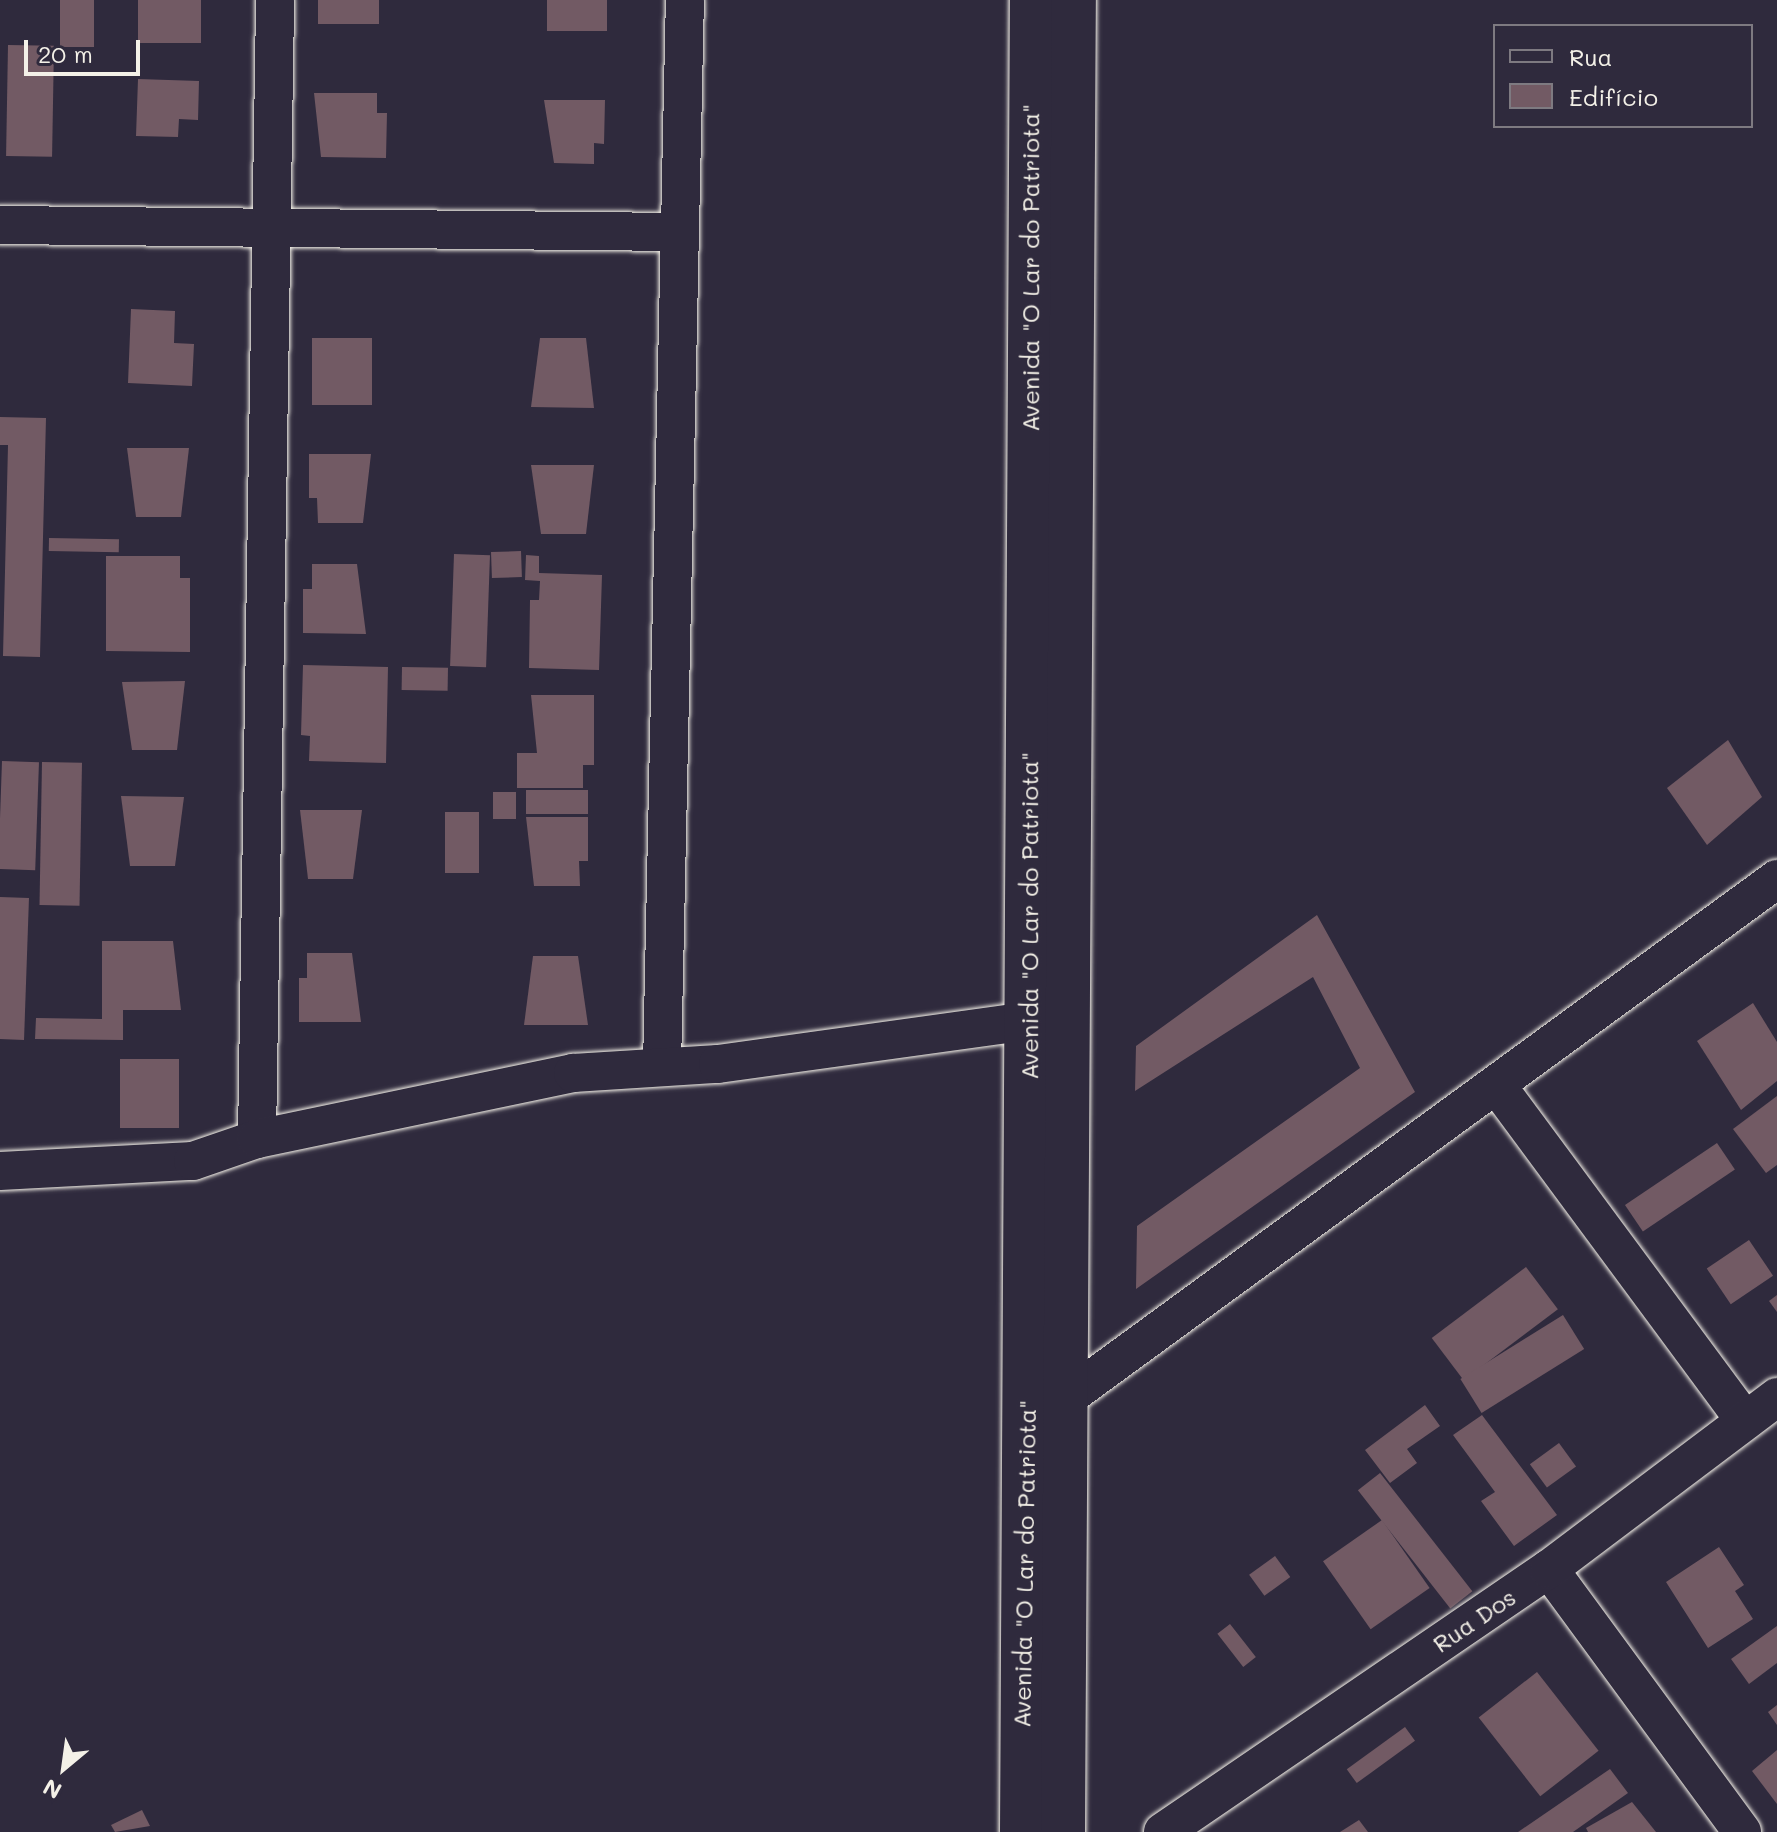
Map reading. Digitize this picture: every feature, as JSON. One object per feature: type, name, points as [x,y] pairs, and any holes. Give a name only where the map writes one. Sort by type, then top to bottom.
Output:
[{"type":"main road","name":"Avenida \"O Lar do Patriota\"","points":[[1022,1832],[1029,1021],[1032,0]]},
{"type":"main road","name":"Avenida \"O Lar do Patriota\"","points":[[1063,1832],[1074,0]]},
{"type":"street","points":[[257,1139],[275,0]]},
{"type":"street","points":[[662,1067],[685,0]]},
{"type":"street","points":[[0,225],[272,225],[679,232]]},
{"type":"street","points":[[1065,1399],[1498,1087],[1777,879]]},
{"type":"street","points":[[0,1171],[193,1161],[257,1139],[573,1073],[662,1067],[1029,1021]]},
{"type":"street","points":[[1498,1087],[1745,1421]]},
{"type":"street","name":"Rua Dos","points":[[1163,1832],[1549,1569],[1777,1397]]},
{"type":"street","points":[[1549,1569],[1742,1832]]},
{"type":"building","points":[[60,0],[94,0],[94,47],[60,47]]},
{"type":"building","points":[[138,0],[201,0],[201,43],[138,43]]},
{"type":"building","points":[[318,0],[379,0],[379,24],[318,24]]},
{"type":"building","points":[[547,0],[607,0],[607,31],[547,31]]},
{"type":"building","points":[[8,45],[54,46],[52,157],[6,156]]},
{"type":"building","points":[[138,79],[199,81],[198,120],[179,119],[178,137],[136,136]]},
{"type":"building","points":[[314,93],[377,93],[377,113],[387,113],[386,158],[321,157]]},
{"type":"building","points":[[544,100],[605,100],[604,144],[594,143],[594,164],[554,163]]},
{"type":"building","points":[[131,309],[175,311],[174,343],[194,344],[192,386],[128,383]]},
{"type":"building","points":[[312,338],[372,338],[372,405],[312,405]]},
{"type":"building","points":[[540,338],[586,338],[594,408],[531,407]]},
{"type":"building","points":[[0,417],[46,418],[40,657],[3,656],[8,445],[0,445]]},
{"type":"building","points":[[127,448],[189,448],[181,517],[136,517]]},
{"type":"building","points":[[309,454],[371,454],[363,523],[318,523],[317,498],[309,498]]},
{"type":"building","points":[[531,465],[594,465],[586,534],[541,534]]},
{"type":"building","points":[[49,538],[119,539],[119,552],[49,551]]},
{"type":"building","points":[[521,551],[522,577],[492,578],[491,552]]},
{"type":"building","points":[[454,554],[490,555],[486,667],[450,666]]},
{"type":"building","points":[[526,555],[539,556],[539,573],[602,575],[599,670],[529,668],[530,600],[539,600],[540,581],[525,580]]},
{"type":"building","points":[[106,556],[180,556],[180,578],[190,578],[190,652],[106,651]]},
{"type":"building","points":[[312,564],[357,564],[366,634],[303,633],[303,589],[312,589]]},
{"type":"building","points":[[303,665],[388,667],[386,763],[309,761],[310,736],[301,735]]},
{"type":"building","points":[[402,667],[448,668],[448,691],[402,690]]},
{"type":"building","points":[[185,681],[177,750],[132,750],[122,682]]},
{"type":"building","points":[[531,695],[594,695],[594,765],[583,765],[583,788],[517,788],[517,753],[537,753]]},
{"type":"building","points":[[1728,740],[1762,797],[1707,845],[1667,788]]},
{"type":"building","points":[[2,761],[39,762],[35,870],[0,869]]},
{"type":"building","points":[[42,762],[82,763],[79,906],[40,905]]},
{"type":"building","points":[[526,790],[588,790],[588,814],[526,814]]},
{"type":"building","points":[[493,792],[516,792],[516,819],[493,819]]},
{"type":"building","points":[[121,796],[184,797],[175,866],[130,866]]},
{"type":"building","points":[[300,810],[362,810],[353,879],[308,879]]},
{"type":"building","points":[[445,812],[479,812],[479,873],[445,873]]},
{"type":"building","points":[[526,817],[588,817],[588,861],[579,861],[580,886],[534,886]]},
{"type":"building","points":[[0,897],[29,898],[24,1040],[0,1039]]},
{"type":"building","points":[[1317,915],[1415,1092],[1136,1289],[1137,1226],[1360,1068],[1313,977],[1135,1091],[1136,1046]]},
{"type":"building","points":[[102,941],[173,941],[181,1010],[123,1010],[123,1040],[35,1039],[36,1018],[102,1019]]},
{"type":"building","points":[[307,953],[352,953],[361,1022],[299,1022],[299,978],[307,978]]},
{"type":"building","points":[[533,956],[578,956],[588,1025],[524,1025]]},
{"type":"building","points":[[1753,1003],[1777,1042],[1777,1081],[1741,1110],[1697,1041]]},
{"type":"building","points":[[120,1059],[179,1059],[179,1128],[120,1128]]},
{"type":"building","points":[[1777,1096],[1777,1165],[1766,1173],[1733,1129]]},
{"type":"building","points":[[1717,1143],[1735,1170],[1643,1232],[1625,1205]]},
{"type":"building","points":[[1749,1240],[1773,1276],[1731,1304],[1707,1269]]},
{"type":"building","points":[[1526,1267],[1558,1309],[1464,1380],[1432,1338]]},
{"type":"building","points":[[1777,1295],[1777,1312],[1769,1301]]},
{"type":"building","points":[[1563,1315],[1584,1349],[1482,1413],[1460,1379]]},
{"type":"building","points":[[1425,1405],[1440,1426],[1407,1449],[1417,1463],[1390,1483],[1365,1450]]},
{"type":"building","points":[[1482,1415],[1557,1515],[1514,1546],[1481,1501],[1495,1492],[1453,1435]]},
{"type":"building","points":[[1559,1443],[1576,1466],[1547,1488],[1530,1464]]},
{"type":"building","points":[[1380,1473],[1472,1591],[1450,1608],[1358,1490]]},
{"type":"building","points":[[1382,1520],[1430,1588],[1371,1629],[1323,1561]]},
{"type":"building","points":[[1719,1547],[1744,1585],[1735,1591],[1753,1619],[1708,1648],[1666,1582]]},
{"type":"building","points":[[1275,1556],[1290,1577],[1264,1596],[1249,1575]]},
{"type":"building","points":[[1230,1624],[1256,1657],[1243,1667],[1217,1634]]},
{"type":"building","points":[[1777,1626],[1777,1663],[1749,1684],[1731,1659]]},
{"type":"building","points":[[1537,1672],[1599,1751],[1540,1796],[1479,1718]]},
{"type":"building","points":[[1777,1705],[1777,1725],[1768,1712]]},
{"type":"building","points":[[1405,1727],[1415,1741],[1357,1783],[1347,1769]]},
{"type":"building","points":[[1777,1750],[1777,1804],[1752,1771]]},
{"type":"building","points":[[1610,1769],[1628,1793],[1573,1832],[1518,1832]]},
{"type":"building","points":[[1632,1802],[1656,1832],[1588,1832],[1586,1828]]},
{"type":"building","points":[[142,1810],[150,1826],[115,1832],[111,1825]]},
{"type":"building","points":[[1359,1820],[1368,1832],[1340,1832]]}]
